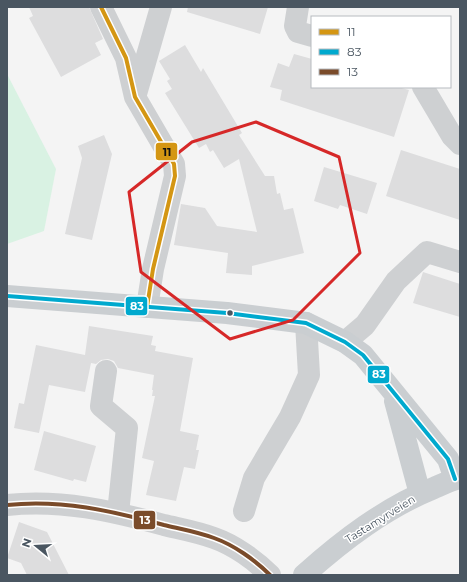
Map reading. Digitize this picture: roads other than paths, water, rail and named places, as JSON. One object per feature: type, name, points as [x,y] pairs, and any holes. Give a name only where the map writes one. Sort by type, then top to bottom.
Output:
[{"type":"main road","points":[[7,296],[227,313],[306,323],[345,342],[363,355],[393,394],[448,459],[457,479]]},
{"type":"main road","points":[[393,394],[420,494]]},
{"type":"main road","name":"Tastamyrveien","points":[[304,575],[356,532],[420,494],[457,479]]},
{"type":"street","points":[[101,7],[126,58],[135,97],[174,164],[175,176],[153,269],[146,307]]},
{"type":"street","points":[[135,97],[161,7]]},
{"type":"street","points":[[298,7],[295,26],[298,32],[311,36]]},
{"type":"street","points":[[424,88],[452,136],[460,144]]},
{"type":"street","points":[[345,342],[365,325],[396,281],[427,252],[460,262]]},
{"type":"street","points":[[244,511],[254,478],[290,417],[309,375],[306,323]]},
{"type":"street","points":[[106,371],[101,406],[127,428],[118,513]]},
{"type":"street","points":[[7,505],[58,503],[118,513],[215,538],[238,550],[270,575]]}]
